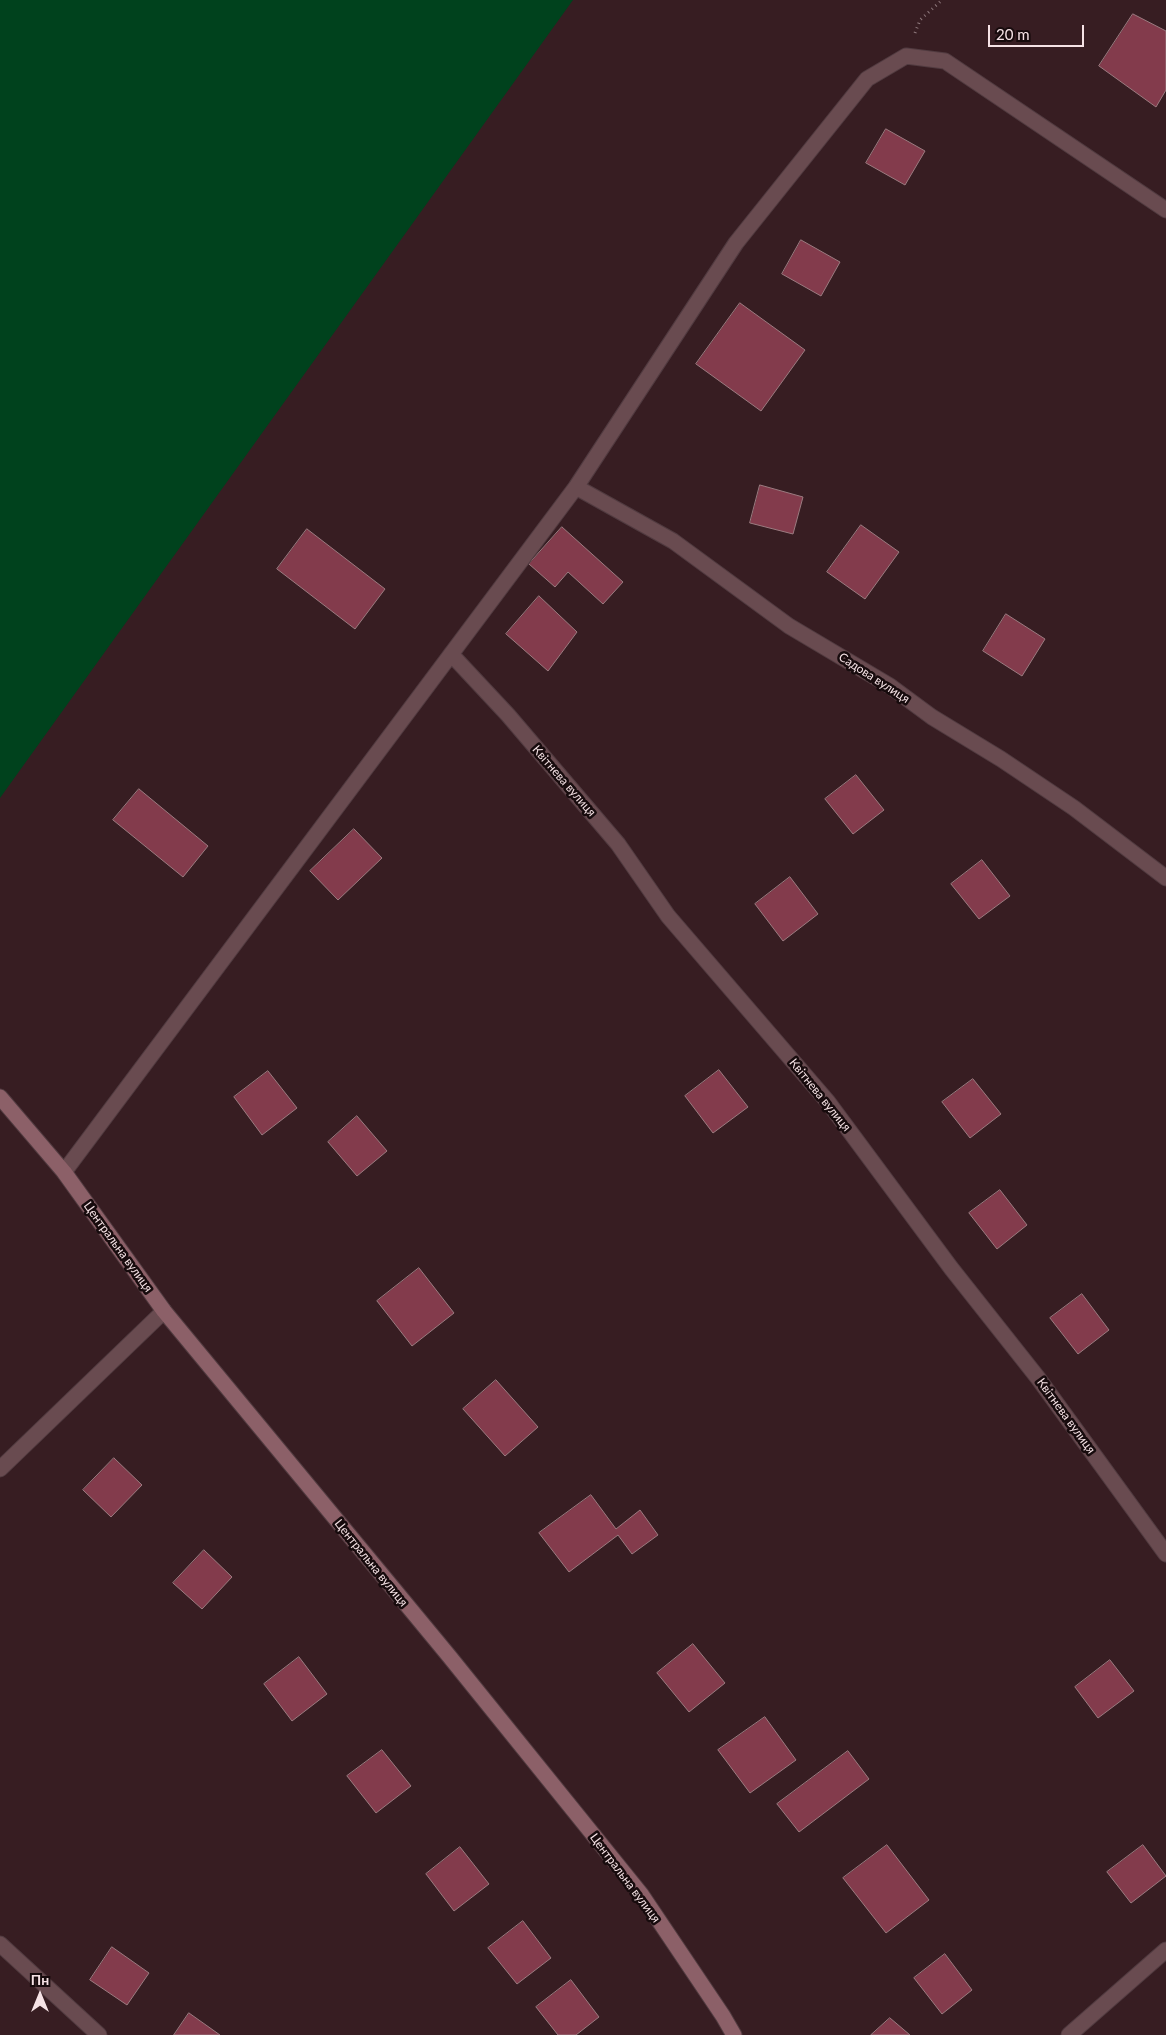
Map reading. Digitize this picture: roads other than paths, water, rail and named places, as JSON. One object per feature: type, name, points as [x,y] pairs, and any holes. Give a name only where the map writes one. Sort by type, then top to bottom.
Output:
[{"type":"street","points":[[64,1172],[576,487],[736,243],[867,79],[906,56],[945,61],[1166,210]]},
{"type":"street","name":"Садова вулиця","points":[[576,487],[673,541],[789,626],[890,686],[932,717],[1001,759],[1074,808],[1166,878]]},
{"type":"street","name":"Квітнева вулиця","points":[[451,654],[508,715],[618,844],[668,916],[828,1102],[951,1268],[1038,1378],[1166,1554]]},
{"type":"street","name":"Центральна вулиця","points":[[0,1097],[64,1172],[164,1311],[455,1664],[641,1894],[734,2035]]},
{"type":"street","points":[[0,1469],[164,1311]]},
{"type":"street","points":[[0,1944],[100,2035]]},
{"type":"street","points":[[1069,2035],[1166,1950]]}]
